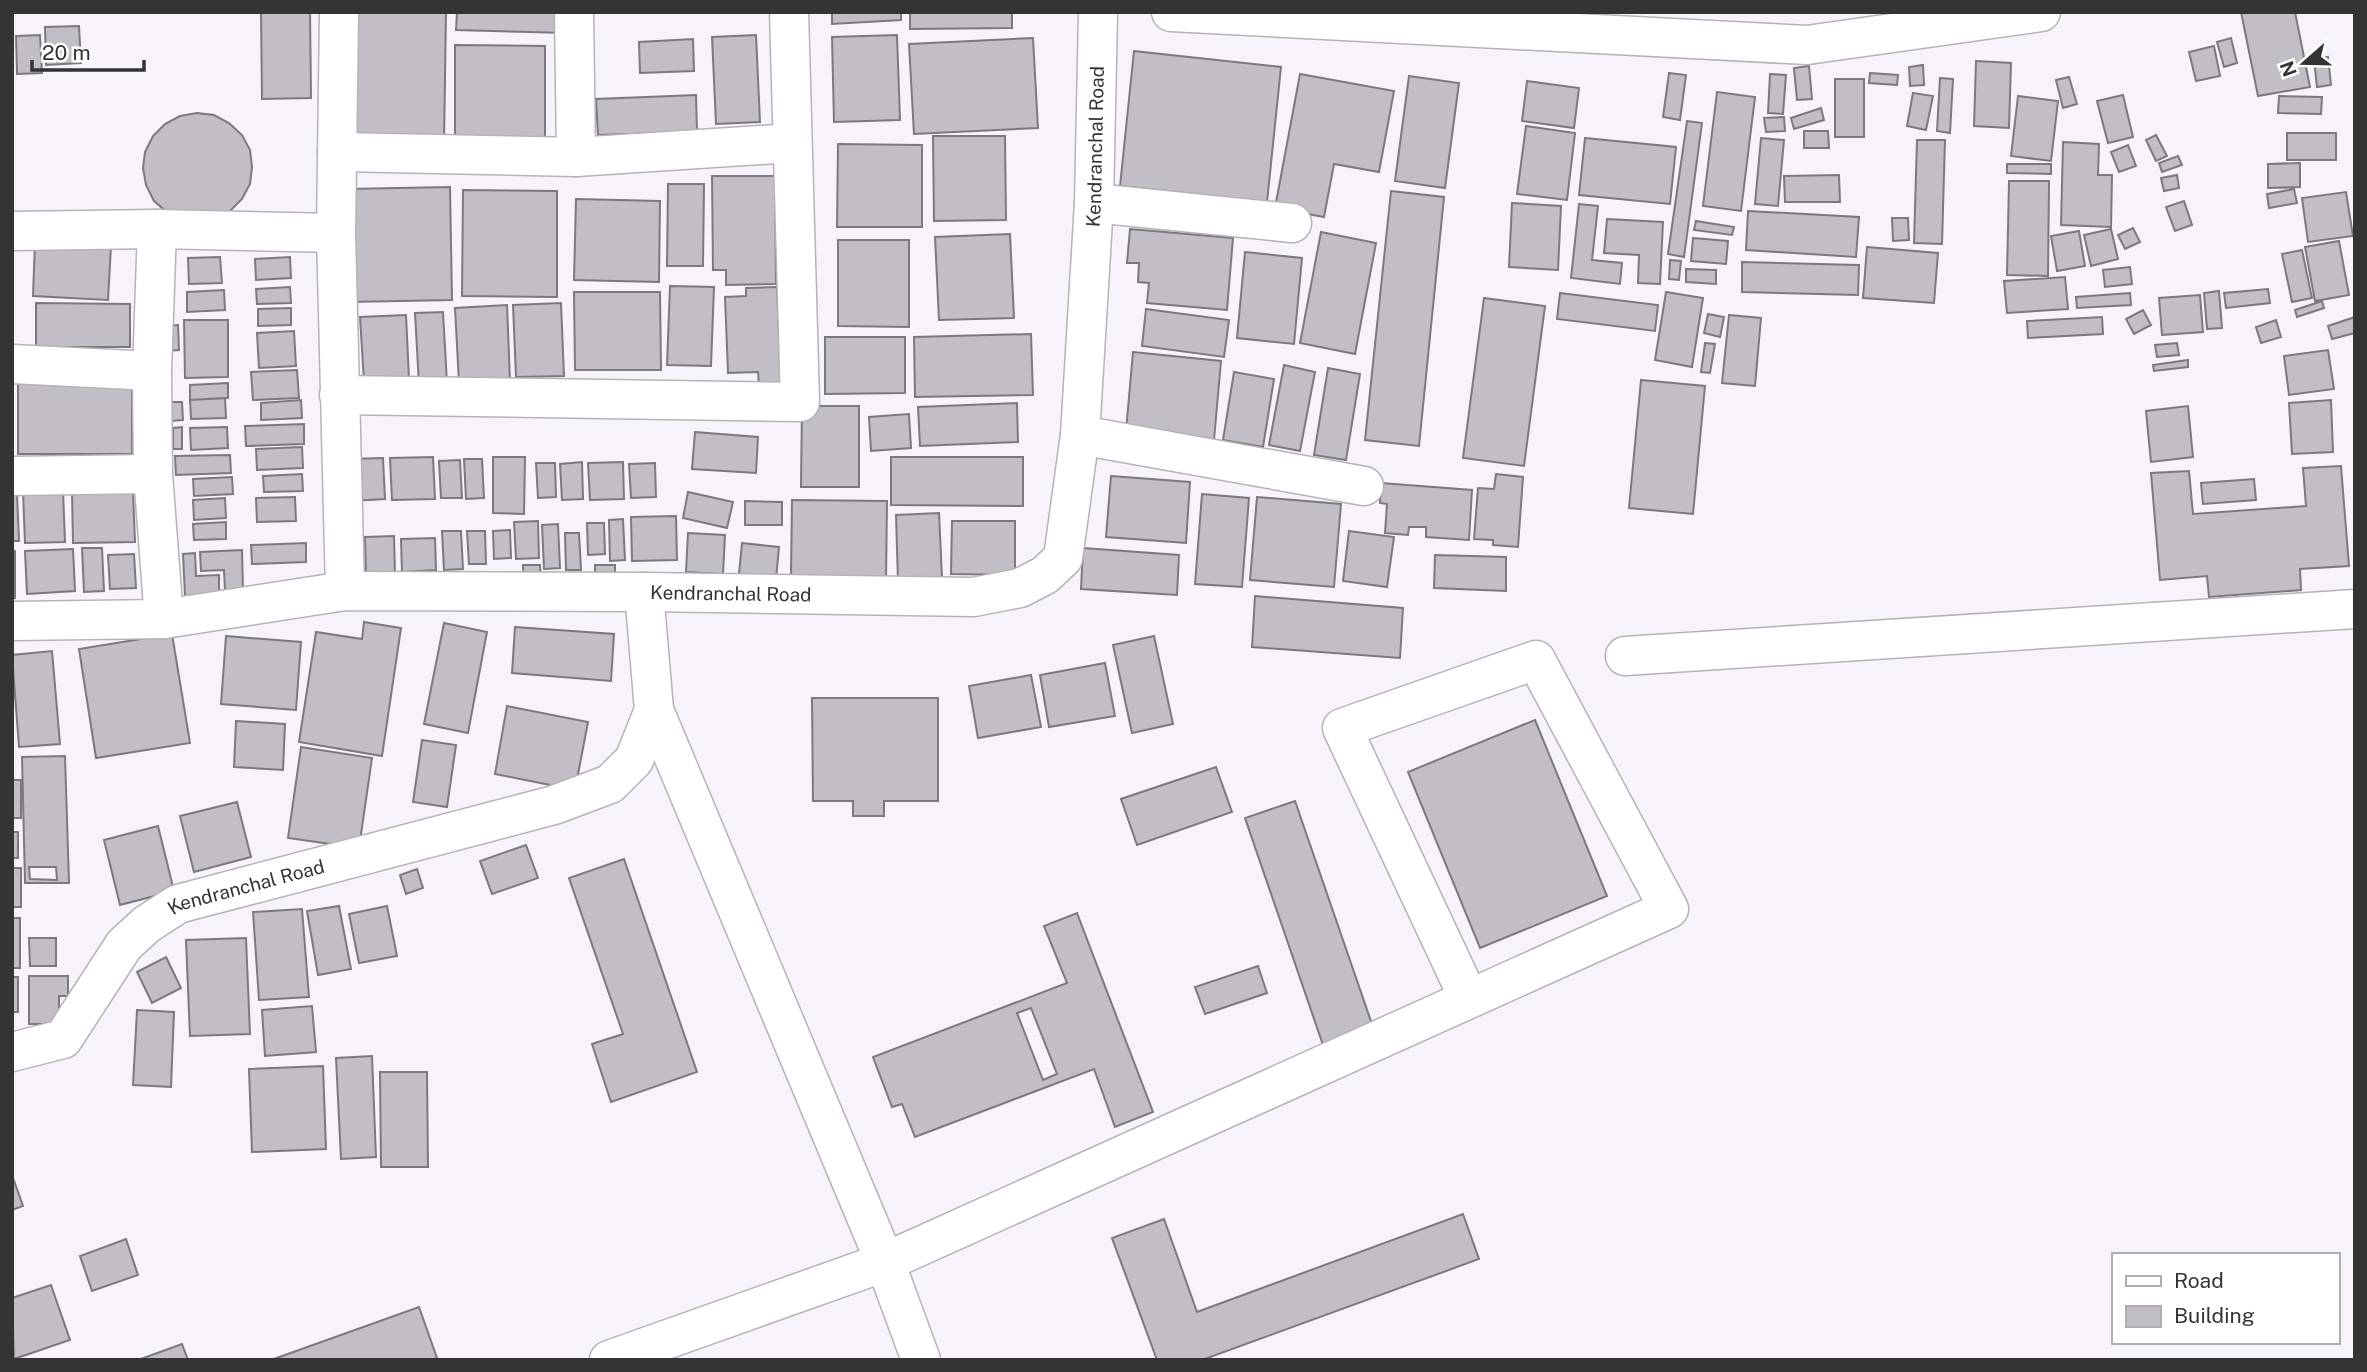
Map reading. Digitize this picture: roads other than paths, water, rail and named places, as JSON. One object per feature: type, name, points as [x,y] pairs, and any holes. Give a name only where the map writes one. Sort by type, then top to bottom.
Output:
[{"type":"street","points":[[339,12],[336,233],[345,591]]},
{"type":"street","points":[[574,12],[576,157]]},
{"type":"street","points":[[339,395],[800,402],[789,12]]},
{"type":"street","name":"Kendranchal Road","points":[[12,1052],[63,1039],[124,945],[147,924],[178,904],[554,805],[610,784],[635,760],[654,709],[645,592],[974,597],[1020,589],[1045,575],[1063,558],[1080,435],[1094,203],[1098,12]]},
{"type":"street","points":[[1171,12],[1533,21],[1807,45],[2041,12]]},
{"type":"street","points":[[337,152],[576,157],[792,143]]},
{"type":"street","points":[[1094,203],[1292,223]]},
{"type":"street","points":[[12,231],[156,229],[336,233]]},
{"type":"street","points":[[156,229],[152,371],[153,474],[164,619]]},
{"type":"street","points":[[12,364],[152,371]]},
{"type":"street","points":[[1080,435],[1364,486]]},
{"type":"street","points":[[12,476],[153,474]]},
{"type":"street","points":[[12,621],[164,619],[345,591],[645,592]]},
{"type":"street","points":[[1625,656],[2355,609]]},
{"type":"street","points":[[609,1360],[885,1262],[1669,909],[1536,660],[1342,728],[1469,999]]},
{"type":"street","points":[[654,709],[885,1262],[921,1360]]}]
